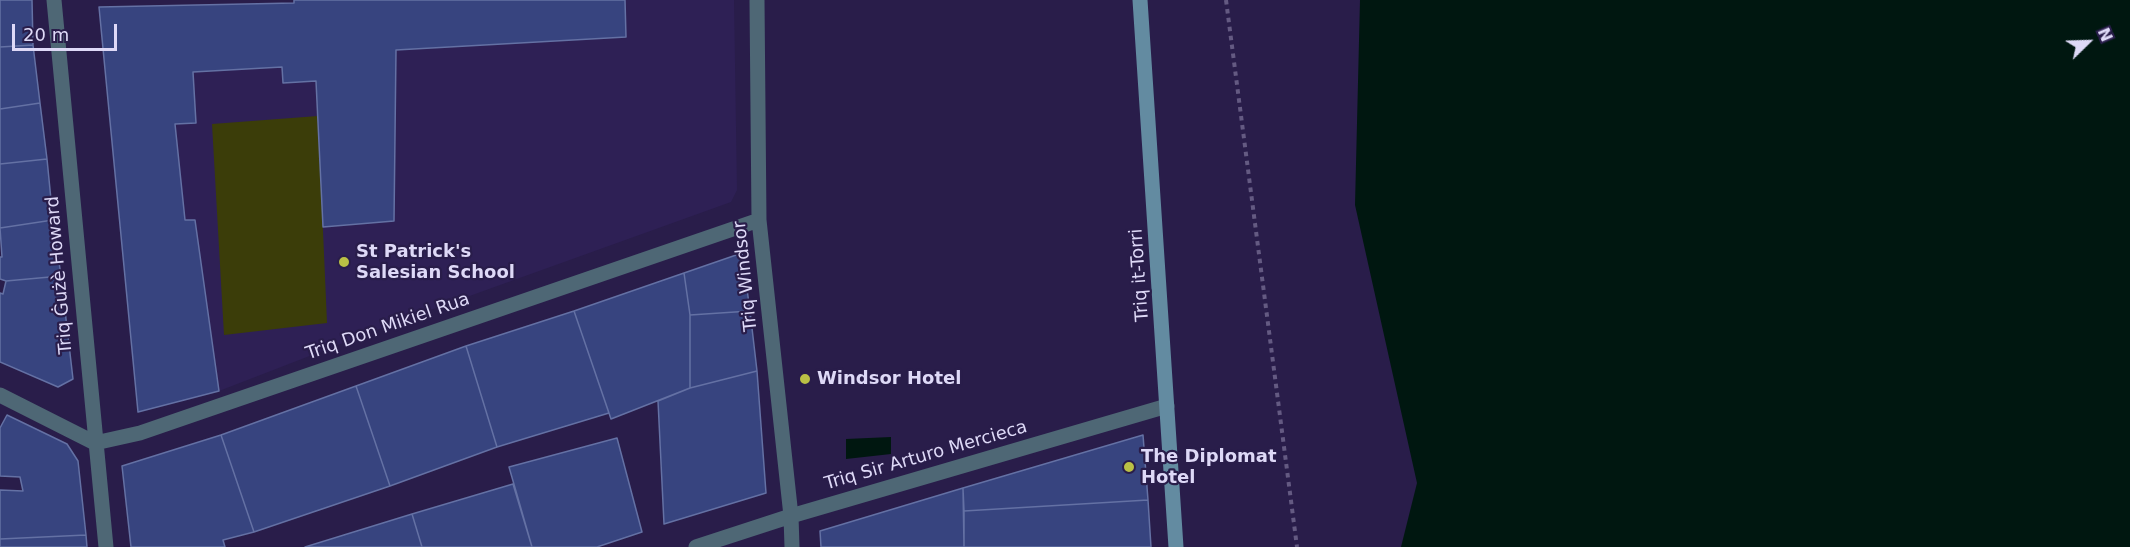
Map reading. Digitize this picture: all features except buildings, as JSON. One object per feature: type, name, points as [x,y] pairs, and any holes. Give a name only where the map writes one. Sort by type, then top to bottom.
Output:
[{"type":"main road","name":"Triq it-Torri","points":[[1140,0],[1176,547]]},
{"type":"street","name":"Triq Ġużè Howard","points":[[54,0],[106,547]]},
{"type":"street","name":"Triq Windsor","points":[[757,0],[759,220],[791,516],[792,547]]},
{"type":"street","name":"Triq Don Mikiel Rua","points":[[95,443],[140,433],[759,220]]},
{"type":"street","points":[[0,395],[95,443]]},
{"type":"street","name":"Triq Sir Arturo Mercieca","points":[[696,547],[791,516],[1167,406]]},
{"type":"path","points":[[1226,0],[1298,547]]},
{"type":"shaded area","name":"St Patrick's Salesian School","points":[[294,0],[734,0],[737,190],[731,202],[400,321],[219,391],[138,412],[99,7],[293,3]]},
{"type":"shaded area","points":[[1360,0],[2130,0],[2130,547],[1401,547],[1417,483],[1355,205]]},
{"type":"shaded area","points":[[318,116],[327,323],[224,335],[212,124]]},
{"type":"shaded area","points":[[891,437],[891,454],[846,459],[846,439]]},
{"type":"place","name":"St Patrick's Salesian School","points":[[344,262]]},
{"type":"place","name":"Windsor Hotel","points":[[805,379]]},
{"type":"place","name":"The Diplomat Hotel","points":[[1129,467]]}]
